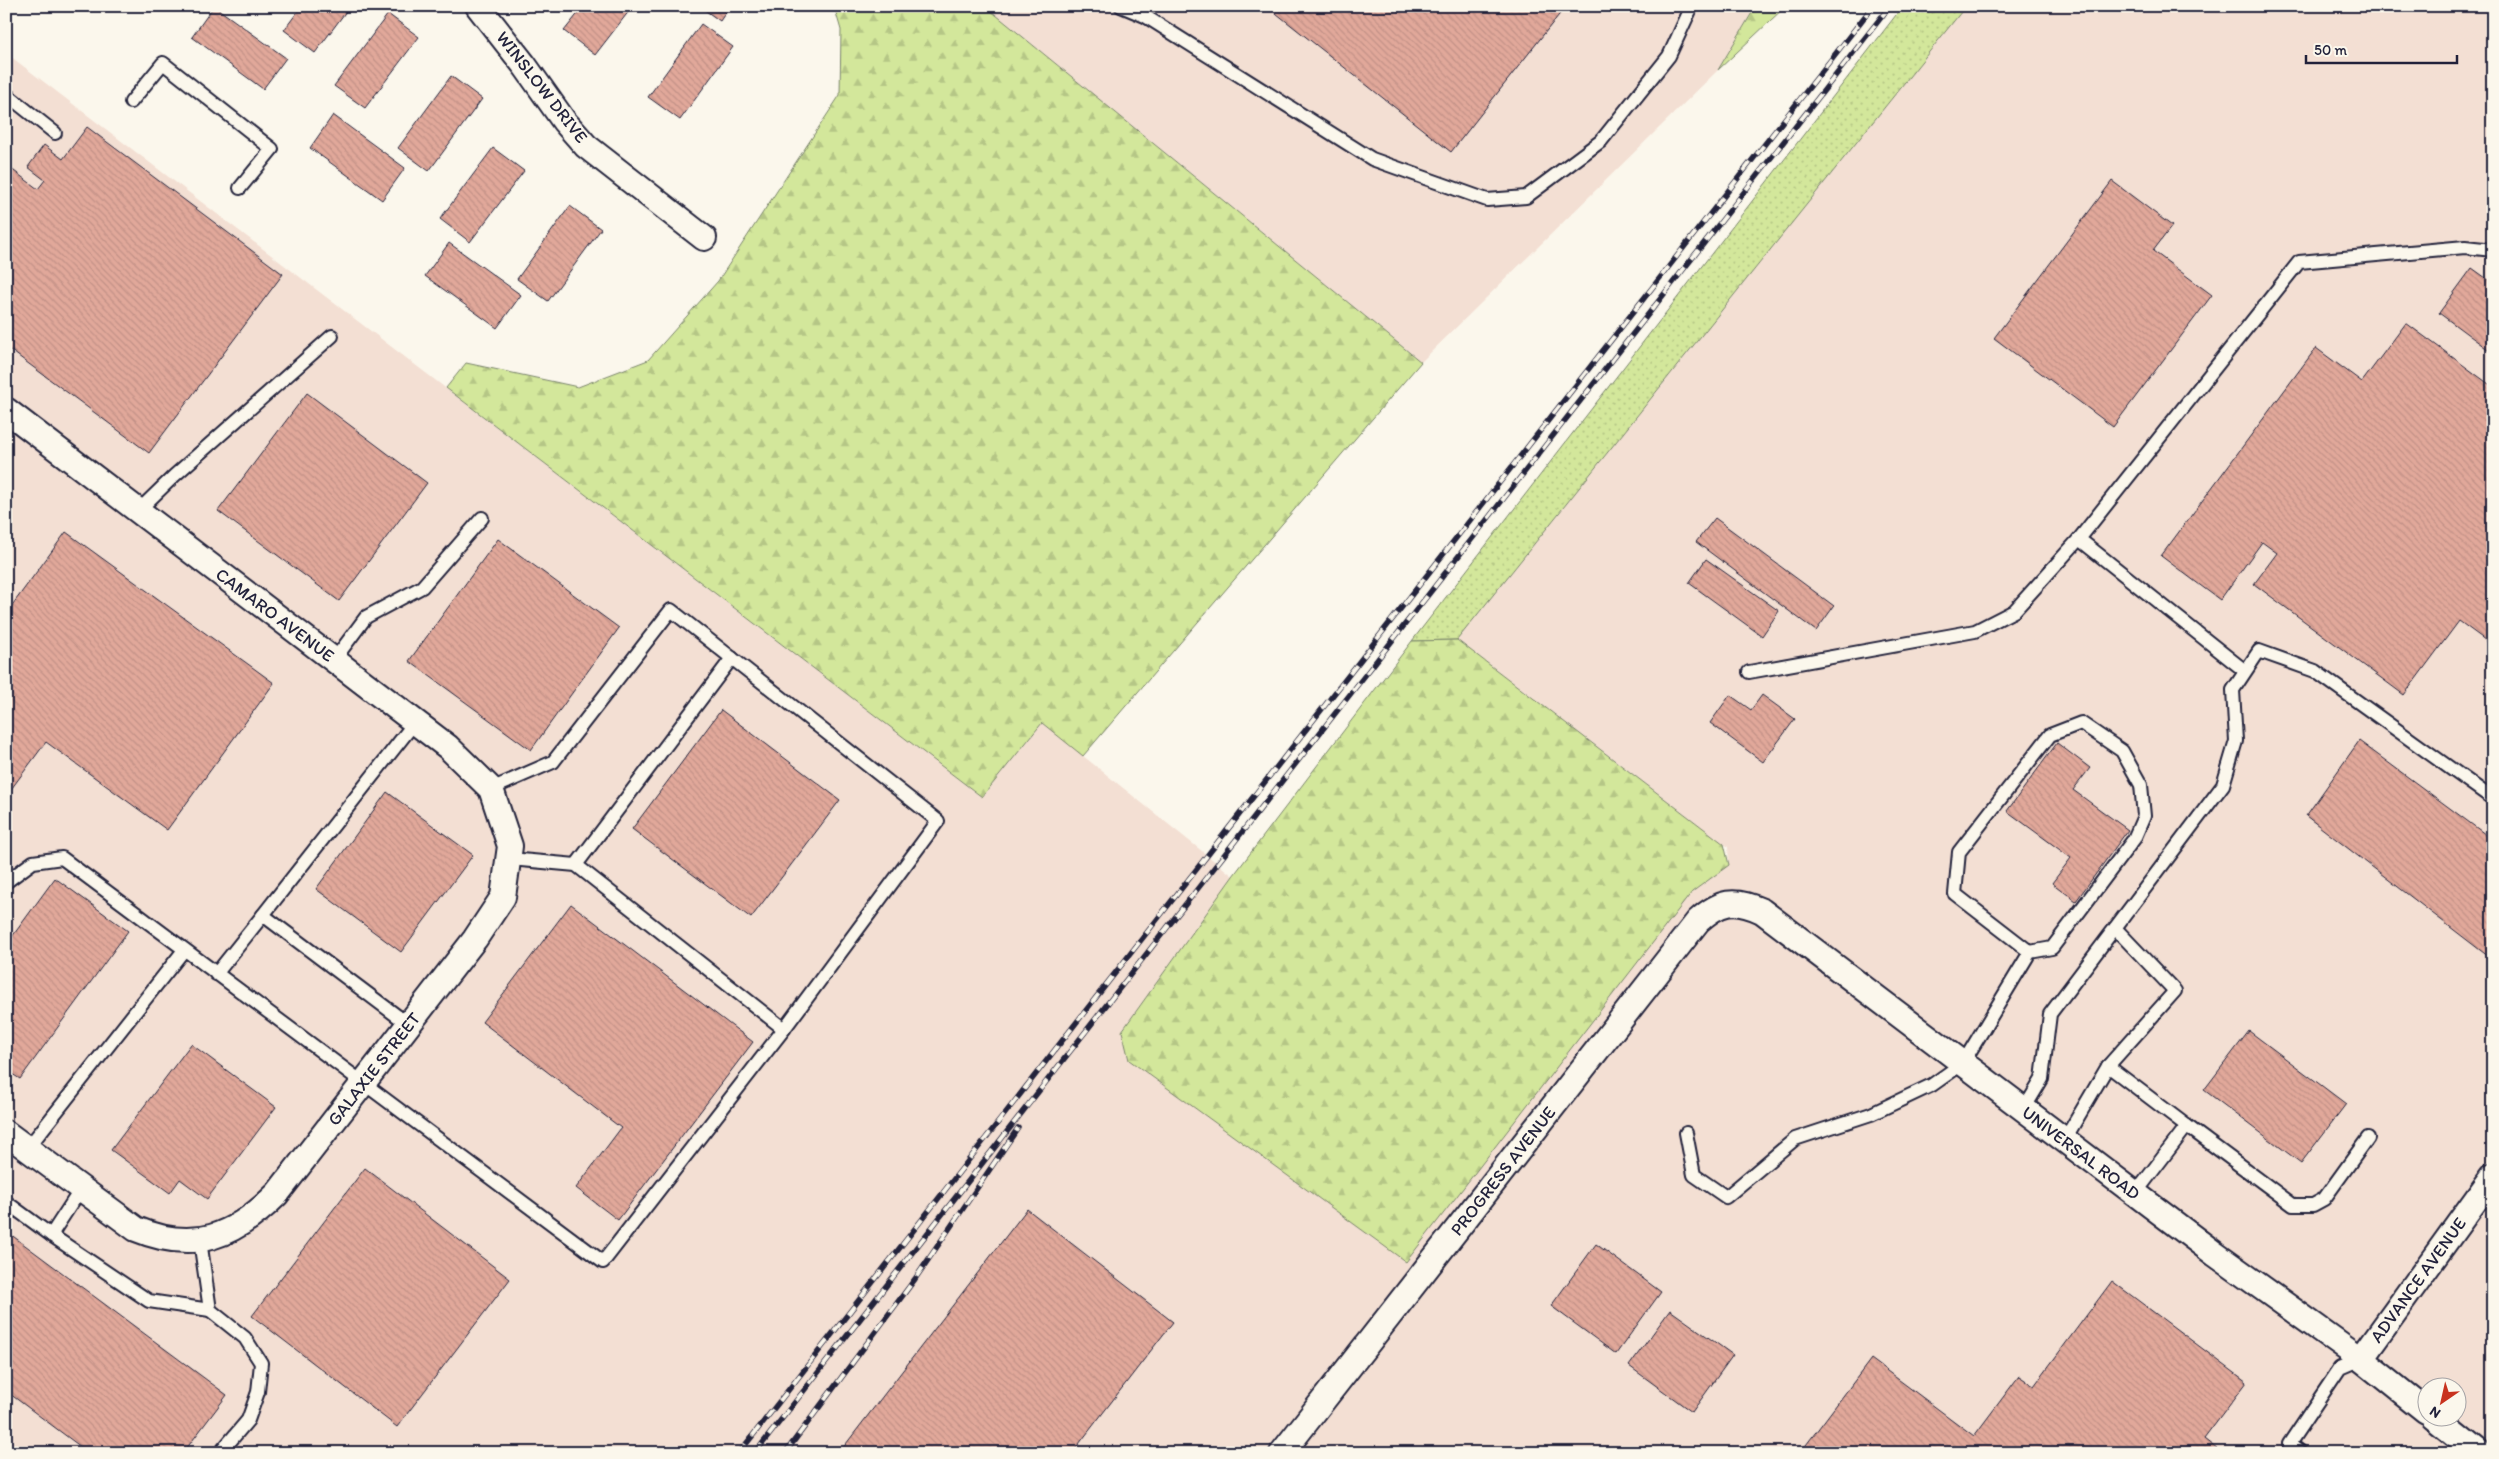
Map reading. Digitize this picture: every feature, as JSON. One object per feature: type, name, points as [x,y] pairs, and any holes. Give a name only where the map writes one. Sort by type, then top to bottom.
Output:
[{"type":"street","name":"WINSLOW DRIVE","points":[[478,6],[525,66],[564,121],[586,146],[704,238]]},
{"type":"street","name":"CAMARO AVENUE","points":[[6,410],[448,747],[491,789],[510,853]]},
{"type":"street","name":"GALAXIE STREET","points":[[192,1240],[236,1228],[258,1213],[277,1194],[475,940],[503,897],[510,853]]},
{"type":"street","name":"UNIVERSAL ROAD","points":[[1733,902],[1748,904],[1762,911],[2214,1254],[2361,1359],[2416,1403]]},
{"type":"street","name":"PROGRESS AVENUE","points":[[1282,1453],[1698,921],[1713,907],[1733,902]]},
{"type":"street","points":[[6,1133],[81,1190],[136,1228],[151,1235],[192,1240]]},
{"type":"street","name":"ADVANCE AVENUE","points":[[2361,1359],[2493,1176]]},
{"type":"street","points":[[2445,1426],[2479,1453]]},
{"type":"lane","points":[[1121,6],[1145,16],[1372,158],[1487,200],[1526,197],[1601,141],[1669,56],[1692,6]]},
{"type":"lane","points":[[131,102],[163,63],[171,69],[272,150],[240,188]]},
{"type":"lane","points":[[6,94],[55,134]]},
{"type":"lane","points":[[1749,672],[1975,631],[2014,611],[2079,539],[2299,262],[2465,247],[2493,250]]},
{"type":"lane","points":[[138,511],[174,476],[332,336]]},
{"type":"lane","points":[[334,660],[366,617],[422,587],[482,518]]},
{"type":"lane","points":[[2079,539],[2245,671]]},
{"type":"lane","points":[[6,882],[33,862],[62,858],[362,1084],[603,1262],[784,1029],[938,821],[671,610],[554,762],[491,789]]},
{"type":"lane","points":[[2024,1109],[2042,1079],[2050,1014],[2223,785],[2236,741],[2233,690],[2258,651],[2315,671],[2493,799]]},
{"type":"lane","points":[[576,865],[732,658]]},
{"type":"lane","points":[[216,974],[415,722]]},
{"type":"lane","points":[[1686,1133],[1694,1175],[1726,1197],[1795,1139],[1871,1114],[1932,1085],[1963,1063],[2030,952],[2052,948],[2134,839],[2144,816],[2141,784],[2122,751],[2081,723],[2050,734],[1959,852],[1955,894],[2030,952]]},
{"type":"lane","points":[[510,853],[576,865],[784,1029]]},
{"type":"lane","points":[[263,915],[409,1025]]},
{"type":"lane","points":[[2065,1140],[2108,1066],[2175,991],[2116,928]]},
{"type":"lane","points":[[27,1148],[184,950]]},
{"type":"lane","points":[[2108,1066],[2293,1204],[2313,1205],[2324,1199],[2368,1138]]},
{"type":"lane","points":[[2135,1194],[2187,1126]]},
{"type":"lane","points":[[51,1235],[81,1190]]},
{"type":"lane","points":[[6,1202],[51,1235],[149,1301],[210,1310],[246,1338],[261,1363],[258,1392],[248,1420],[220,1453]]},
{"type":"lane","points":[[192,1240],[210,1310]]},
{"type":"lane","points":[[2300,1453],[2289,1444],[2340,1368],[2361,1359]]},
{"type":"shaded area","points":[[985,6],[1756,6],[1718,70],[1421,362]]},
{"type":"shaded area","points":[[1966,6],[2493,6],[2493,1453],[6,1453],[6,53],[982,797],[1042,723],[1233,876],[1122,1031],[1692,892],[1729,865],[1728,847],[1457,640]]},
{"type":"green space","points":[[834,6],[985,6],[1421,362],[1083,756],[1042,723],[982,797],[446,388],[466,363],[578,387],[648,360],[718,281],[840,95],[841,30]]},
{"type":"green space","points":[[1756,6],[1786,6],[1718,70]]},
{"type":"green space","points":[[1903,6],[1966,6],[1457,640],[1412,641]]},
{"type":"green space","points":[[1457,640],[1724,844],[1729,865],[1692,892],[1406,1262],[1129,1060],[1122,1031],[1233,876],[1412,641]]},
{"type":"building","points":[[214,6],[286,58],[263,89],[192,37]]},
{"type":"building","points":[[302,6],[350,6],[315,53],[284,30]]},
{"type":"building","points":[[584,6],[633,6],[595,55],[564,31]]},
{"type":"building","points":[[699,6],[730,6],[720,21]]},
{"type":"building","points":[[1267,6],[1566,6],[1451,152]]},
{"type":"building","points":[[388,14],[419,37],[365,108],[334,86]]},
{"type":"building","points":[[701,24],[733,47],[680,120],[648,97]]},
{"type":"building","points":[[451,76],[482,99],[429,171],[398,148]]},
{"type":"building","points":[[333,115],[405,168],[382,200],[310,148]]},
{"type":"building","points":[[87,127],[283,274],[149,453],[6,347],[6,165],[38,189],[45,180],[28,167],[44,145],[63,159]]},
{"type":"building","points":[[493,148],[524,171],[470,242],[440,219]]},
{"type":"building","points":[[2112,181],[2172,226],[2153,251],[2212,295],[2113,427],[1994,338]]},
{"type":"building","points":[[570,206],[601,229],[548,301],[517,279]]},
{"type":"building","points":[[449,243],[521,295],[497,328],[425,276]]},
{"type":"building","points":[[2472,268],[2493,283],[2493,353],[2439,313]]},
{"type":"building","points":[[2406,323],[2493,387],[2493,646],[2459,621],[2404,695],[2254,584],[2277,553],[2262,542],[2220,600],[2161,556],[2316,348],[2362,382]]},
{"type":"building","points":[[307,393],[427,483],[339,601],[218,511]]},
{"type":"building","points":[[1715,518],[1834,606],[1816,631],[1696,542]]},
{"type":"building","points":[[66,532],[274,683],[167,830],[46,742],[6,796],[6,605],[10,608]]},
{"type":"building","points":[[498,539],[619,628],[531,750],[409,661]]},
{"type":"building","points":[[1706,559],[1779,611],[1762,636],[1689,583]]},
{"type":"building","points":[[1730,695],[1751,710],[1762,695],[1795,719],[1763,762],[1710,723]]},
{"type":"building","points":[[721,710],[840,800],[751,918],[632,829]]},
{"type":"building","points":[[2359,741],[2493,840],[2493,960],[2306,816]]},
{"type":"building","points":[[2057,743],[2090,768],[2073,790],[2128,830],[2076,901],[2052,883],[2071,858],[2007,811]]},
{"type":"building","points":[[387,792],[473,855],[401,952],[316,889]]},
{"type":"building","points":[[55,878],[128,931],[20,1079],[6,1070],[6,945]]},
{"type":"building","points":[[571,904],[753,1042],[618,1220],[576,1188],[621,1128],[482,1022]]},
{"type":"building","points":[[2249,1031],[2346,1104],[2301,1163],[2204,1090]]},
{"type":"building","points":[[191,1044],[276,1107],[207,1199],[180,1179],[170,1193],[111,1150]]},
{"type":"building","points":[[365,1168],[510,1279],[397,1427],[252,1316]]},
{"type":"building","points":[[1027,1209],[1173,1322],[1072,1453],[839,1453]]},
{"type":"building","points":[[6,1231],[227,1395],[183,1453],[89,1453],[6,1391]]},
{"type":"building","points":[[1596,1244],[1661,1292],[1616,1354],[1551,1306]]},
{"type":"building","points":[[2112,1281],[2247,1382],[2204,1439],[2222,1453],[1800,1453],[1871,1359],[1974,1436],[2019,1376],[2034,1386]]},
{"type":"building","points":[[1670,1310],[1733,1355],[1692,1412],[1629,1366]]},
{"type":"railway","points":[[739,1453],[1873,6]]},
{"type":"railway","points":[[755,1453],[1890,6]]},
{"type":"railway","points":[[785,1453],[915,1279],[1018,1128]]}]
